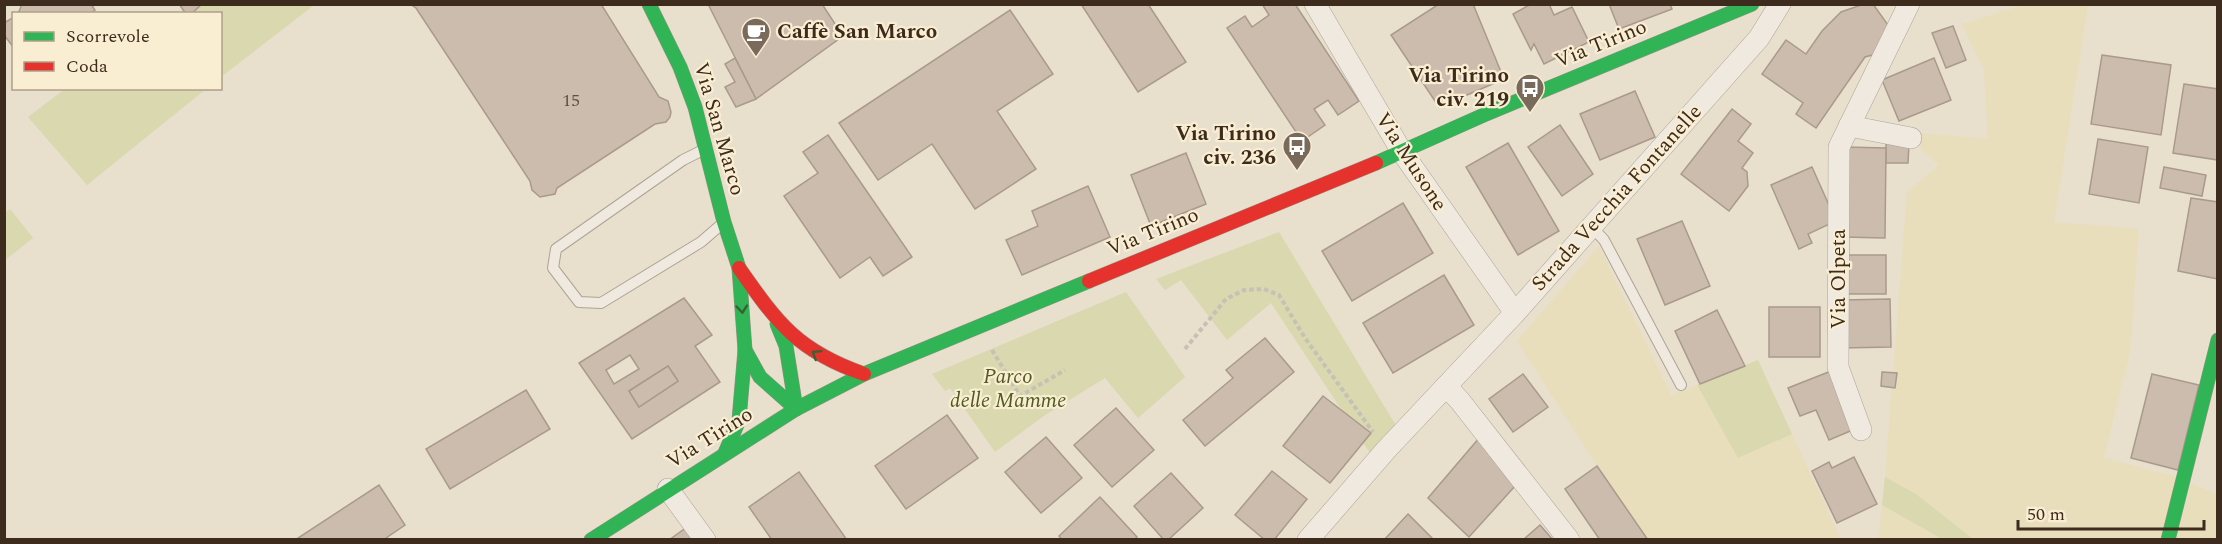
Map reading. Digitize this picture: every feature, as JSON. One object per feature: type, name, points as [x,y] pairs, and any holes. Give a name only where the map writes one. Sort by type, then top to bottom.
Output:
[{"type":"street","name":"Via San Marco","points":[[649,4],[680,67],[695,107],[724,222],[739,268],[746,350],[739,420],[725,453]]},
{"type":"street","name":"Via Musone","points":[[1316,4],[1402,152],[1515,313]]},
{"type":"street","name":"Via Tirino","points":[[591,540],[796,409],[864,374],[1402,152],[1752,4]]},
{"type":"street","name":"Strada Vecchia Fontanelle","points":[[1308,540],[1386,450],[1515,313],[1759,38],[1780,4]]},
{"type":"street","name":"Via Olpeta","points":[[1861,430],[1838,368],[1839,147],[1909,4]]},
{"type":"street","points":[[1849,126],[1911,138]]},
{"type":"street","name":"Via San Marco","points":[[739,268],[776,320],[794,339],[815,355],[864,374]]},
{"type":"street","name":"Via San Marco","points":[[776,320],[786,346],[796,409]]},
{"type":"street","name":"Via San Marco","points":[[746,350],[760,377],[796,409]]},
{"type":"street","points":[[2168,540],[2217,350]]},
{"type":"street","points":[[1446,386],[1569,540]]},
{"type":"street","points":[[668,489],[705,540]]},
{"type":"lane","points":[[705,149],[683,159],[555,249],[553,268],[579,302],[601,303],[701,242],[724,222]]},
{"type":"lane","points":[[1592,227],[1605,240],[1681,385]]},
{"type":"path","points":[[1185,349],[1226,299],[1244,290],[1264,289],[1279,295],[1305,338],[1386,450]]},
{"type":"path","points":[[991,350],[1020,396],[1065,370]]},
{"type":"shaded area","points":[[2022,5],[2088,5],[2054,222],[2139,229],[2130,353],[2104,458],[2178,477],[2161,539],[1973,539],[1916,494],[1885,477],[1907,192],[1939,165],[1921,150],[1920,133],[1988,139],[1984,71],[1962,24]]},
{"type":"shaded area","points":[[1599,246],[1671,395],[1697,385],[1738,458],[1792,434],[1841,539],[1648,539],[1597,466],[1517,341]]},
{"type":"shaded area","points":[[2191,483],[2217,494],[2217,539],[2176,540]]},
{"type":"shaded area","points":[[1882,505],[1942,539],[1875,539],[1879,537]]},
{"type":"green space","points":[[202,5],[314,5],[222,76],[222,12],[193,12]]},
{"type":"green space","points":[[64,90],[205,90],[87,185],[28,117]]},
{"type":"green space","points":[[10,209],[33,238],[5,260],[5,213]]},
{"type":"green space","points":[[1279,232],[1395,424],[1370,453],[1271,303],[1227,340],[1181,280],[1165,290],[1156,279]]},
{"type":"green space","name":"Parco delle Mamme","points":[[1126,292],[1185,377],[1138,418],[1105,378],[1045,415],[995,452],[950,388],[945,391],[932,374]]},
{"type":"green space","points":[[1758,360],[1792,434],[1738,458],[1697,385]]},
{"type":"green space","points":[[1885,477],[1916,494],[1973,539],[1942,539],[1882,505]]},
{"type":"building","points":[[22,4],[91,4],[95,10],[92,12],[19,12]]},
{"type":"building","points":[[179,4],[202,4],[193,12],[185,12]]},
{"type":"building","points":[[410,4],[601,4],[659,97],[668,101],[670,117],[666,122],[655,124],[557,188],[555,194],[540,197],[532,190],[530,181],[416,8]]},
{"type":"building","points":[[708,4],[822,4],[843,36],[756,99]]},
{"type":"building","points":[[1081,4],[1148,4],[1186,62],[1138,92]]},
{"type":"building","points":[[1262,4],[1295,4],[1359,101],[1338,115],[1328,100],[1314,109],[1325,125],[1302,141],[1227,28],[1245,16],[1252,27],[1269,15]]},
{"type":"building","points":[[1439,4],[1473,4],[1504,79],[1439,107],[1391,35]]},
{"type":"building","points":[[1531,4],[1549,4],[1554,15],[1572,7],[1589,42],[1544,64],[1534,44],[1531,50],[1513,14]]},
{"type":"building","points":[[1609,4],[1670,4],[1672,9],[1619,29]]},
{"type":"building","points":[[1864,4],[1873,4],[1888,25],[1876,54],[1865,57],[1816,128],[1796,114],[1803,103],[1762,74],[1786,40],[1806,54],[1822,31],[1841,12]]},
{"type":"building","points":[[1010,10],[1053,74],[997,111],[1036,169],[975,209],[932,144],[878,180],[839,123]]},
{"type":"building","points":[[12,18],[12,45],[4,35],[4,23]]},
{"type":"building","points":[[1953,26],[1966,60],[1946,68],[1932,33]]},
{"type":"building","points":[[2102,55],[2171,65],[2161,135],[2091,124]]},
{"type":"building","points":[[735,58],[756,99],[736,107],[725,87],[735,82],[725,64]]},
{"type":"building","points":[[1934,58],[1951,100],[1899,121],[1882,80]]},
{"type":"building","points":[[2184,84],[2218,89],[2218,160],[2173,153]]},
{"type":"building","points":[[1635,91],[1655,137],[1600,160],[1580,114]]},
{"type":"building","points":[[1732,109],[1751,124],[1738,141],[1753,153],[1742,168],[1747,172],[1748,186],[1729,211],[1681,174]]},
{"type":"building","points":[[1560,125],[1593,174],[1562,196],[1528,147]]},
{"type":"building","points":[[828,135],[912,257],[883,276],[870,257],[840,278],[784,196],[818,173],[803,152]]},
{"type":"building","points":[[2098,139],[2148,147],[2139,203],[2089,194]]},
{"type":"building","points":[[1886,142],[1909,144],[1908,163],[1886,163]]},
{"type":"building","points":[[1508,143],[1559,231],[1518,255],[1466,167]]},
{"type":"building","points":[[1844,147],[1886,148],[1885,238],[1843,237]]},
{"type":"building","points":[[1186,153],[1206,204],[1151,226],[1131,175]]},
{"type":"building","points":[[1812,167],[1836,221],[1808,234],[1812,243],[1799,249],[1771,185]]},
{"type":"building","points":[[2164,167],[2206,175],[2202,196],[2160,188]]},
{"type":"building","points":[[1088,186],[1110,237],[1022,275],[1006,240],[1038,226],[1032,211]]},
{"type":"building","points":[[2191,198],[2218,202],[2218,279],[2178,271]]},
{"type":"building","points":[[1403,203],[1433,253],[1352,301],[1322,251]]},
{"type":"building","points":[[1682,221],[1710,286],[1665,305],[1637,239]]},
{"type":"building","points":[[1842,255],[1886,255],[1886,294],[1842,294]]},
{"type":"building","points":[[1444,275],[1474,325],[1393,373],[1363,323]]},
{"type":"building","points":[[684,298],[712,335],[695,346],[720,382],[632,439],[579,363]],"holes":[[[630,355],[639,369],[614,384],[606,370]],[[668,366],[678,381],[639,407],[629,391]]]},
{"type":"building","points":[[1890,299],[1891,347],[1842,348],[1842,300]]},
{"type":"building","points":[[1769,307],[1820,307],[1820,357],[1769,357]]},
{"type":"building","points":[[1717,310],[1745,366],[1700,384],[1675,331]]},
{"type":"building","points":[[1265,338],[1294,372],[1205,446],[1183,420],[1233,378],[1226,370]]},
{"type":"building","points":[[668,366],[678,381],[639,407],[629,391]]},
{"type":"building","points":[[1831,371],[1855,429],[1829,440],[1816,410],[1800,416],[1788,388]]},
{"type":"building","points":[[1882,372],[1897,373],[1895,388],[1881,386]]},
{"type":"building","points":[[1523,374],[1548,407],[1513,432],[1489,399]]},
{"type":"building","points":[[2152,374],[2199,385],[2178,470],[2131,458]]},
{"type":"building","points":[[526,390],[550,429],[450,489],[426,449]]},
{"type":"building","points":[[1323,396],[1371,433],[1330,483],[1283,446]]},
{"type":"building","points":[[1116,408],[1154,450],[1112,487],[1074,445]]},
{"type":"building","points":[[947,415],[978,458],[906,509],[875,466]]},
{"type":"building","points":[[1046,437],[1082,478],[1041,513],[1005,472]]},
{"type":"building","points":[[1480,437],[1516,485],[1469,537],[1428,498]]},
{"type":"building","points":[[1854,457],[1877,504],[1837,523],[1812,471],[1829,462],[1832,468]]},
{"type":"building","points":[[1597,466],[1648,540],[1600,540],[1565,489]]},
{"type":"building","points":[[1272,471],[1307,499],[1274,540],[1265,540],[1235,515]]},
{"type":"building","points":[[799,472],[847,540],[772,540],[749,507]]},
{"type":"building","points":[[1171,473],[1203,508],[1168,540],[1164,540],[1134,506]]},
{"type":"building","points":[[379,485],[405,525],[383,540],[295,540]]},
{"type":"building","points":[[1100,497],[1137,537],[1134,540],[1062,540],[1059,536]]},
{"type":"building","points":[[1408,514],[1434,540],[1384,540]]},
{"type":"building","points":[[1540,525],[1553,540],[1523,540]]},
{"type":"building","points":[[687,527],[696,540],[669,540]]},
{"type":"traffic: fast","points":[[649,4],[680,67],[695,107],[724,222],[739,268],[745,350],[739,420],[725,453]]},
{"type":"traffic: fast","points":[[1376,163],[1486,114],[1752,4]]},
{"type":"traffic: fast","points":[[591,540],[796,409],[864,374],[1089,281]]},
{"type":"traffic: fast","points":[[777,324],[786,346],[796,409]]},
{"type":"traffic: fast","points":[[2168,540],[2218,340]]},
{"type":"traffic: fast","points":[[745,350],[760,377],[796,409]]},
{"type":"traffic: jam","points":[[1089,281],[1376,163]]},
{"type":"traffic: jam","points":[[739,268],[766,305],[791,333],[822,356],[864,374]]},
{"type":"place","name":"Caffè San Marco","points":[[756,58]]},
{"type":"place","name":"Via Tirino civ. 219","points":[[1530,114]]},
{"type":"place","name":"Via Tirino civ. 236","points":[[1297,172]]}]
